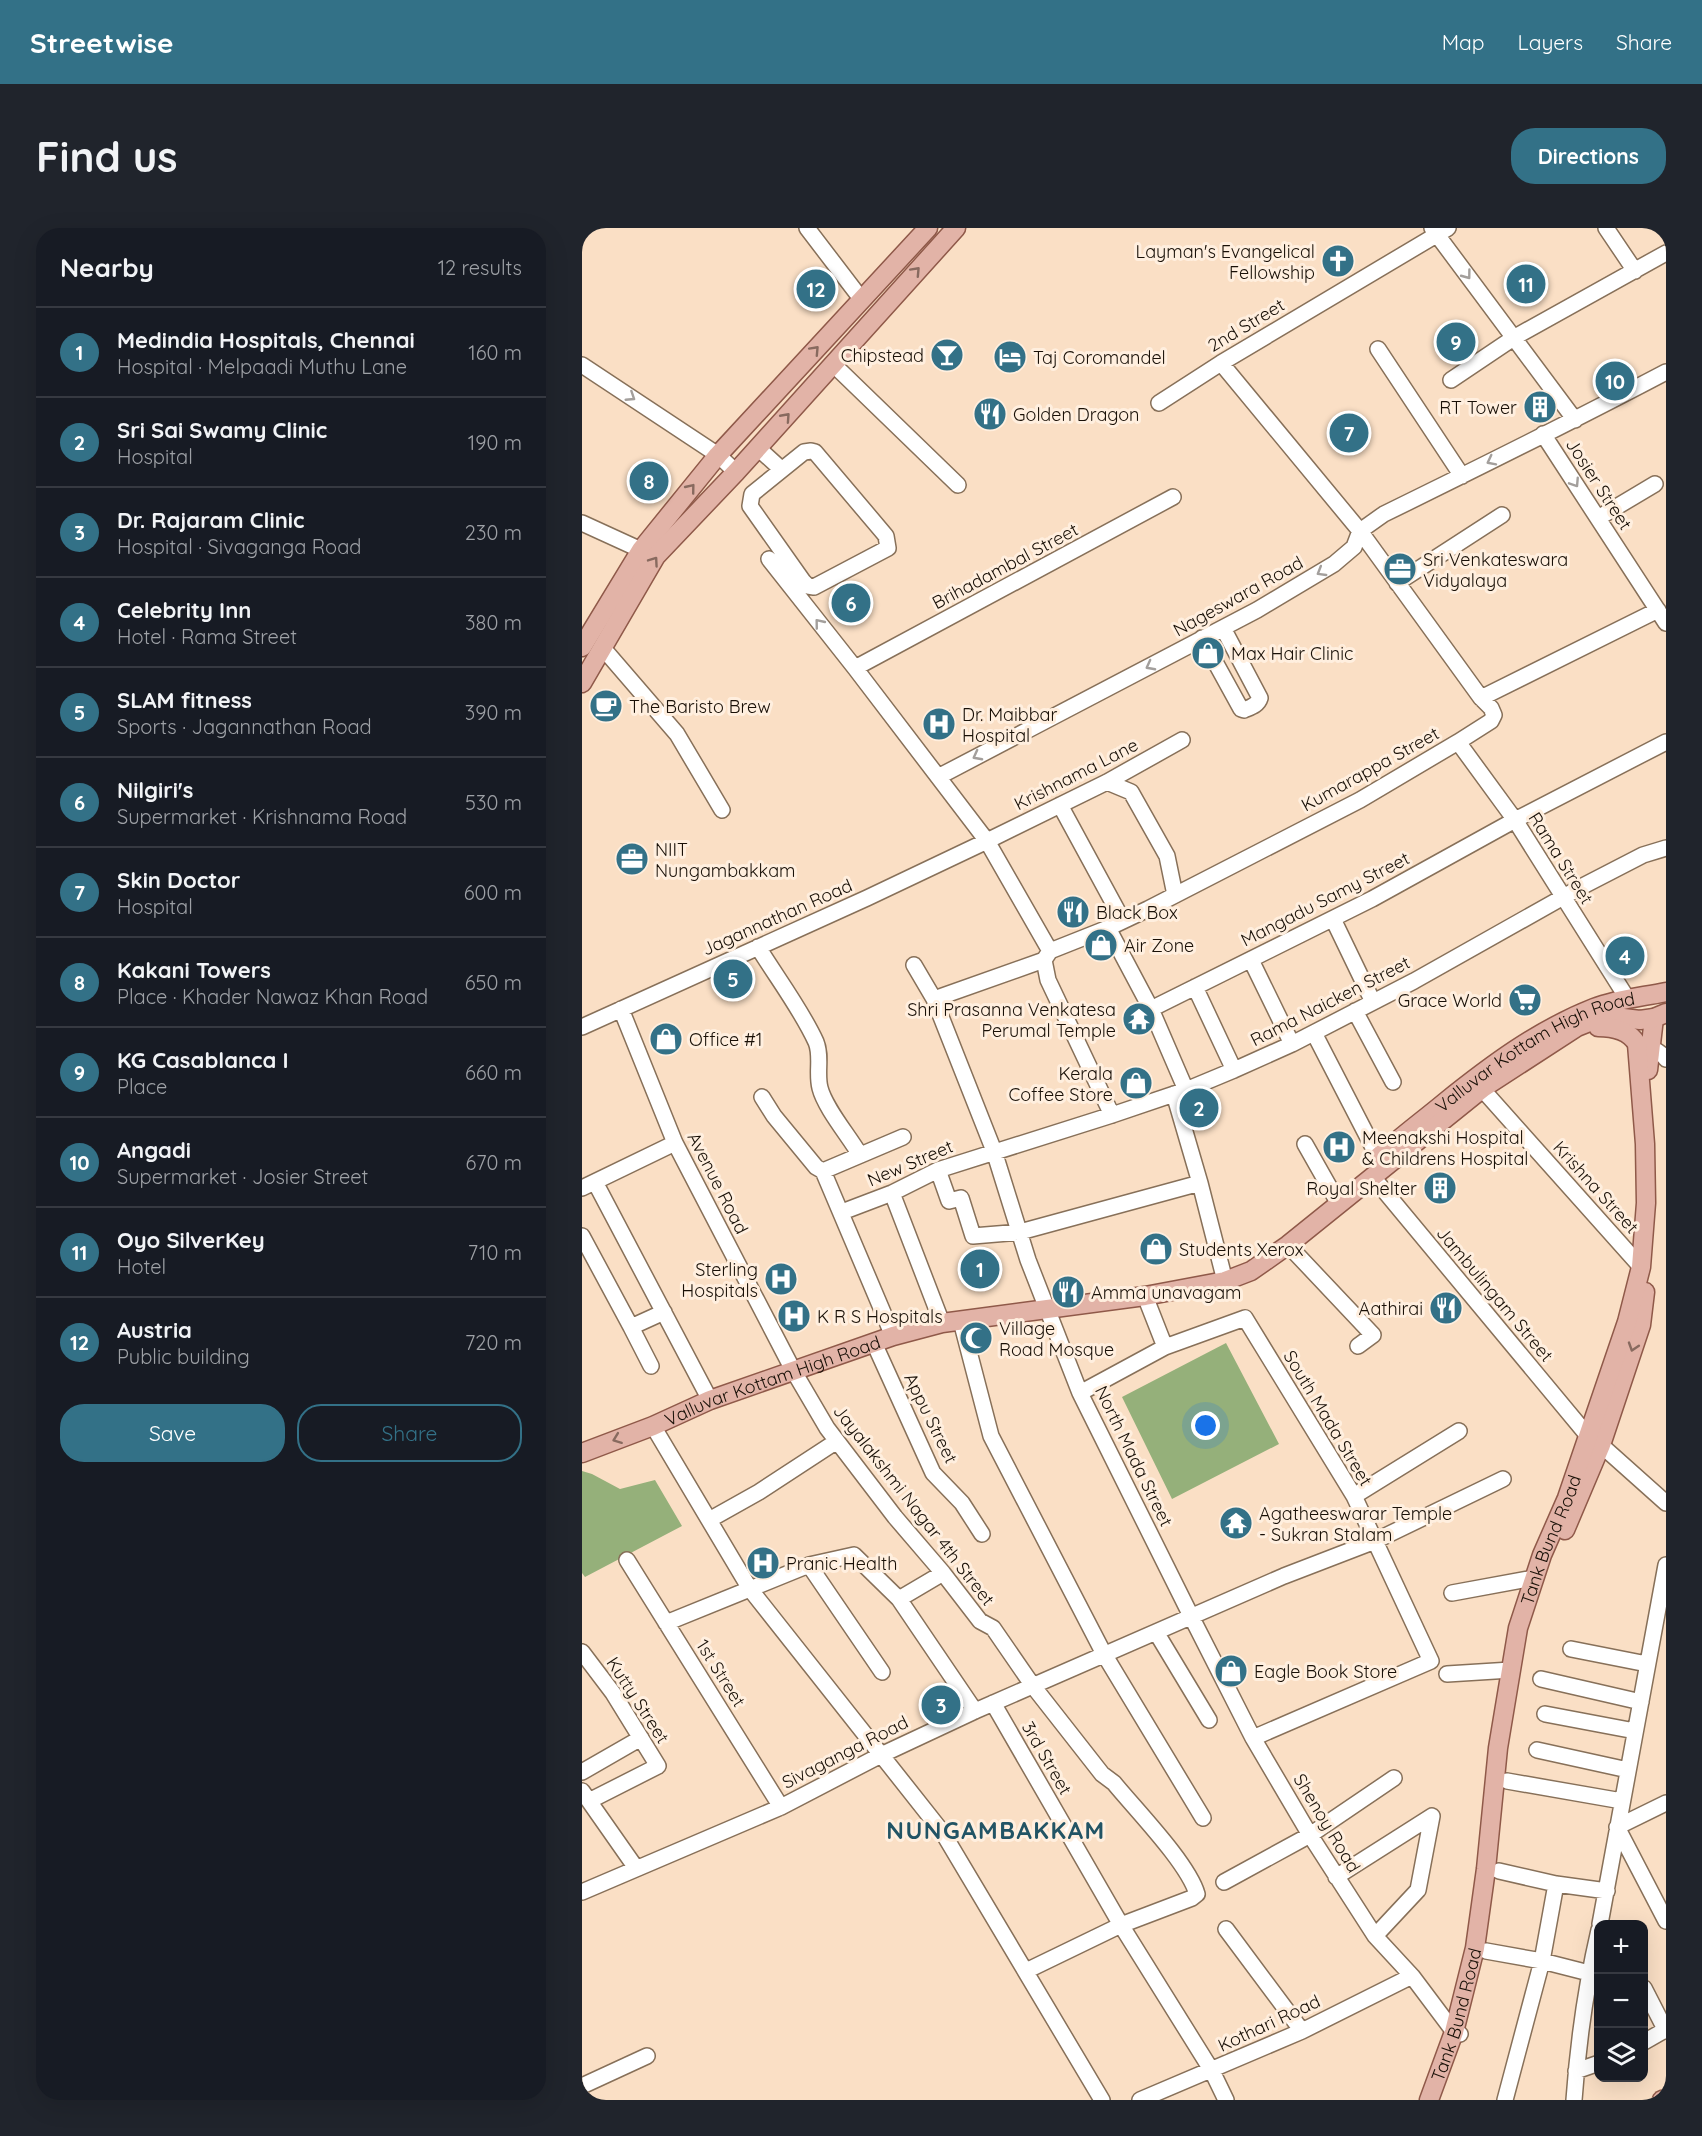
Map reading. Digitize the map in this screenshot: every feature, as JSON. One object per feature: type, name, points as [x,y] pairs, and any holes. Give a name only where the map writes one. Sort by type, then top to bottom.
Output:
[{"type":"main road","points":[[582,646],[641,550],[718,455],[928,228]]},
{"type":"main road","points":[[582,683],[656,556],[758,448],[956,228]]},
{"type":"main road","points":[[608,603],[631,598]]},
{"type":"main road","points":[[598,620],[604,644]]},
{"type":"main road","name":"Valluvar Kottam High Road","points":[[582,1453],[653,1426],[710,1400],[893,1336],[942,1323],[1144,1296],[1225,1281],[1251,1271],[1288,1245],[1372,1176],[1478,1083],[1545,1030],[1595,1008],[1627,998],[1666,992]]},
{"type":"main road","name":"Valluvar Kottam High Road","points":[[1251,1271],[1280,1240],[1335,1197],[1406,1131],[1478,1083],[1577,1027],[1597,1019],[1615,1017],[1629,1020],[1660,1016]]},
{"type":"main road","name":"Tank Bund Road","points":[[1440,2100],[1475,1948],[1486,1869],[1498,1748],[1518,1628],[1577,1505],[1641,1267],[1646,1203],[1643,1046],[1660,1016]]},
{"type":"main road","points":[[1577,1027],[1617,1029],[1643,1046]]},
{"type":"main road","name":"Tank Bund Road","points":[[1595,1441],[1641,1325],[1648,1274],[1654,1204],[1643,1046]]},
{"type":"main road","name":"Tank Bund Road","points":[[1429,2100],[1457,2033],[1486,1951],[1498,1871],[1510,1750],[1529,1630],[1540,1578]]},
{"type":"street","points":[[807,228],[862,300]]},
{"type":"street","points":[[1606,228],[1635,271]]},
{"type":"street","points":[[1439,230],[1575,420]]},
{"type":"street","name":"2nd Street","points":[[1159,403],[1439,230]]},
{"type":"street","points":[[1451,380],[1515,337],[1666,253]]},
{"type":"street","points":[[1378,349],[1462,476]]},
{"type":"street","points":[[1221,363],[1360,531],[1481,698],[1662,616]]},
{"type":"street","points":[[833,364],[958,484]]},
{"type":"street","points":[[582,365],[718,455],[736,472]]},
{"type":"street","name":"Josier Street","points":[[1662,616],[1543,434],[1575,420],[1666,372]]},
{"type":"street","name":"Nageswara Road","points":[[938,777],[1257,610],[1334,564],[1354,547],[1360,531],[1384,514],[1543,434]]},
{"type":"street","points":[[758,448],[781,469]]},
{"type":"street","points":[[804,452],[815,452],[886,536],[888,548],[820,585],[808,586],[750,506],[752,494],[781,469],[804,452]]},
{"type":"street","points":[[1598,518],[1655,484]]},
{"type":"street","name":"Brihadambal Street","points":[[855,668],[1173,498]]},
{"type":"street","points":[[1397,583],[1502,515]]},
{"type":"street","points":[[582,523],[641,550]]},
{"type":"street","points":[[769,560],[987,841],[1047,955],[1048,980],[1112,1115]]},
{"type":"street","points":[[1202,639],[1241,709],[1249,708],[1258,703],[1260,698],[1223,628]]},
{"type":"street","points":[[604,644],[677,734],[722,810]]},
{"type":"street","name":"Kumarappa Street","points":[[934,999],[1047,955],[1123,921],[1360,800],[1491,721],[1494,715],[1491,708],[1481,698]]},
{"type":"street","name":"Krishnama Lane","points":[[987,841],[1107,782],[1182,740]]},
{"type":"street","name":"Rama Street","points":[[1458,742],[1515,820],[1627,998]]},
{"type":"street","name":"Mangadu Samy Street","points":[[1151,1009],[1333,919],[1515,820],[1666,742]]},
{"type":"street","points":[[1107,782],[1131,792],[1167,855],[1175,896]]},
{"type":"street","points":[[1060,805],[1123,921]]},
{"type":"street","name":"Jagannathan Road","points":[[582,1027],[987,841]]},
{"type":"street","name":"Rama Naicken Street","points":[[994,1152],[1180,1092],[1292,1044],[1643,855],[1666,848]]},
{"type":"street","points":[[1333,919],[1373,1002]]},
{"type":"street","points":[[1108,928],[1151,1009],[1180,1092],[1225,1281]]},
{"type":"street","points":[[758,947],[816,1042],[819,1057],[819,1085],[823,1097],[860,1155]]},
{"type":"street","points":[[1251,960],[1292,1044]]},
{"type":"street","name":"North Mada Street","points":[[914,965],[934,999],[994,1152],[1047,1310],[1080,1393],[1192,1618]]},
{"type":"street","points":[[1195,987],[1234,1070]]},
{"type":"street","name":"Avenue Road","points":[[621,1009],[675,1143],[793,1370]]},
{"type":"street","points":[[1355,1011],[1393,1082]]},
{"type":"street","points":[[1314,1033],[1378,1157]]},
{"type":"street","points":[[1643,1046],[1663,1054],[1666,1059]]},
{"type":"street","name":"Krishna Street","points":[[1478,1083],[1641,1267]]},
{"type":"street","points":[[762,1097],[774,1116],[816,1167],[823,1171],[893,1336]]},
{"type":"street","name":"New Street","points":[[823,1171],[903,1137]]},
{"type":"street","points":[[675,1143],[588,1185],[664,1312],[710,1400]]},
{"type":"street","points":[[1305,1144],[1335,1197]]},
{"type":"street","name":"New Street","points":[[842,1212],[892,1193],[938,1170],[994,1152]]},
{"type":"street","points":[[938,1170],[950,1201],[961,1198],[973,1236],[1020,1232],[1200,1183]]},
{"type":"street","name":"Jambulingam Street","points":[[1372,1176],[1595,1441],[1666,1503]]},
{"type":"street","points":[[892,1193],[942,1323]]},
{"type":"street","points":[[582,1236],[651,1366]]},
{"type":"street","points":[[1288,1245],[1373,1335],[1358,1346]]},
{"type":"street","points":[[1080,1393],[1165,1347],[1144,1296]]},
{"type":"street","points":[[631,1327],[664,1312]]},
{"type":"street","name":"South Mada Street","points":[[1165,1347],[1245,1318],[1354,1496],[1431,1661],[1253,1738]]},
{"type":"street","points":[[961,1321],[991,1436],[1104,1654],[1203,1818]]},
{"type":"street","name":"Appu Street","points":[[874,1343],[933,1473],[962,1503],[982,1534]]},
{"type":"street","name":"Jayalakshmi Nagar 4th Street","points":[[793,1370],[837,1441],[895,1517],[980,1621],[993,1628],[1033,1686],[1102,1774],[1114,1784],[1176,1857],[1195,1887],[1197,1894],[1192,1898],[1121,1925]]},
{"type":"street","points":[[653,1426],[750,1589],[943,1833],[1101,2100]]},
{"type":"street","points":[[1354,1496],[1459,1431]]},
{"type":"street","points":[[709,1520],[759,1492],[837,1441]]},
{"type":"street","name":"Sivaganga Road","points":[[582,1892],[781,1807],[881,1755],[975,1711],[1284,1576],[1375,1541],[1503,1479]]},
{"type":"street","points":[[666,1623],[809,1565],[854,1555],[899,1599],[975,1711]]},
{"type":"street","name":"1st Street","points":[[627,1560],[781,1807]]},
{"type":"street","points":[[809,1565],[882,1672]]},
{"type":"street","points":[[1601,1917],[1666,1565]]},
{"type":"street","points":[[899,1599],[943,1573]]},
{"type":"street","points":[[1452,1593],[1540,1578]]},
{"type":"street","name":"Shenoy Road","points":[[1192,1618],[1253,1738],[1336,1876],[1375,1936],[1412,1976],[1457,2033]]},
{"type":"street","points":[[1156,1632],[1209,1720]]},
{"type":"street","points":[[1570,1649],[1647,1664]]},
{"type":"street","name":"Kutty Street","points":[[582,1652],[613,1693],[658,1766],[586,1796]]},
{"type":"street","points":[[1447,1674],[1511,1670]]},
{"type":"street","points":[[1541,1679],[1641,1702]]},
{"type":"street","name":"3rd Street","points":[[993,1703],[1121,1925],[1212,2071],[1226,2100]]},
{"type":"street","points":[[1545,1714],[1635,1731]]},
{"type":"street","points":[[582,1772],[641,1738]]},
{"type":"street","points":[[1537,1750],[1628,1770]]},
{"type":"street","points":[[1224,1882],[1310,1835],[1394,1778]]},
{"type":"street","points":[[1507,1782],[1622,1801]]},
{"type":"street","points":[[586,1796],[636,1868]]},
{"type":"street","points":[[1617,1827],[1666,1803]]},
{"type":"street","points":[[1336,1876],[1432,1816],[1418,1890],[1375,1936]]},
{"type":"street","points":[[1617,1827],[1666,1921]]},
{"type":"street","points":[[1498,1871],[1556,1884],[1607,1891]]},
{"type":"street","points":[[1505,2100],[1542,1961],[1556,1884]]},
{"type":"street","points":[[1026,1971],[1121,1925]]},
{"type":"street","points":[[1226,1929],[1302,2031]]},
{"type":"street","points":[[1486,1951],[1542,1961],[1589,1973]]},
{"type":"street","points":[[1575,2100],[1576,2071],[1594,1952]]},
{"type":"street","name":"Kothari Road","points":[[1140,2100],[1302,2031],[1412,1976]]},
{"type":"street","points":[[1648,1996],[1666,2031],[1648,2040]]},
{"type":"street","points":[[582,2086],[647,2056]]},
{"type":"street","points":[[1576,2071],[1594,2065]]},
{"type":"shaded area","points":[[1226,1343],[1279,1444],[1172,1499],[1122,1397]]},
{"type":"shaded area","points":[[582,1471],[620,1489],[655,1480],[682,1526],[585,1577],[582,1573]]},
{"type":"place","name":"Layman's Evangelical Fellowship","points":[[1338,261]]},
{"type":"place","name":"Oyo SilverKey","points":[[1526,284]]},
{"type":"place","name":"Austria","points":[[816,289]]},
{"type":"place","name":"KG Casablanca I","points":[[1456,342]]},
{"type":"place","name":"Chipstead","points":[[947,355]]},
{"type":"place","name":"Taj Coromandel","points":[[1010,357]]},
{"type":"place","name":"Angadi","points":[[1615,381]]},
{"type":"place","name":"RT Tower","points":[[1540,407]]},
{"type":"place","name":"Golden Dragon","points":[[990,414]]},
{"type":"place","name":"Skin Doctor","points":[[1349,433]]},
{"type":"place","name":"Kakani Towers","points":[[649,481]]},
{"type":"place","name":"Sri Venkateswara Vidyalaya","points":[[1400,569]]},
{"type":"place","name":"Nilgiri's","points":[[851,603]]},
{"type":"place","name":"Max Hair Clinic","points":[[1208,653]]},
{"type":"place","name":"The Baristo Brew","points":[[606,706]]},
{"type":"place","name":"Dr. Maibbar Hospital","points":[[939,724]]},
{"type":"place","name":"NIIT Nungambakkam","points":[[632,859]]},
{"type":"place","name":"Black Box","points":[[1073,912]]},
{"type":"place","name":"Air Zone","points":[[1101,945]]},
{"type":"place","name":"Celebrity Inn","points":[[1625,956]]},
{"type":"place","name":"SLAM fitness","points":[[733,979]]},
{"type":"place","name":"Grace World","points":[[1525,1000]]},
{"type":"place","name":"Shri Prasanna Venkatesa Perumal Temple","points":[[1139,1019]]},
{"type":"place","name":"Office #1","points":[[666,1039]]},
{"type":"place","name":"Kerala Coffee Store","points":[[1136,1083]]},
{"type":"place","name":"Sri Sai Swamy Clinic","points":[[1199,1108]]},
{"type":"place","name":"Meenakshi Hospital & Childrens Hospital","points":[[1339,1147]]},
{"type":"place","name":"Royal Shelter","points":[[1440,1188]]},
{"type":"place","name":"Students Xerox","points":[[1156,1249]]},
{"type":"place","name":"Medindia Hospitals, Chennai","points":[[980,1269]]},
{"type":"place","name":"Sterling Hospitals","points":[[781,1279]]},
{"type":"place","name":"Amma unavagam","points":[[1068,1292]]},
{"type":"place","name":"Aathirai","points":[[1446,1308]]},
{"type":"place","name":"K R S Hospitals","points":[[794,1316]]},
{"type":"place","name":"Village Road Mosque","points":[[976,1338]]},
{"type":"place","name":"Agatheeswarar Temple - Sukran Stalam","points":[[1236,1523]]},
{"type":"place","name":"Pranic Health","points":[[763,1563]]},
{"type":"place","name":"Eagle Book Store","points":[[1231,1671]]},
{"type":"place","name":"Dr. Rajaram Clinic","points":[[941,1705]]},
{"type":"district","name":"NUNGAMBAKKAM","points":[[996,1830]]}]
